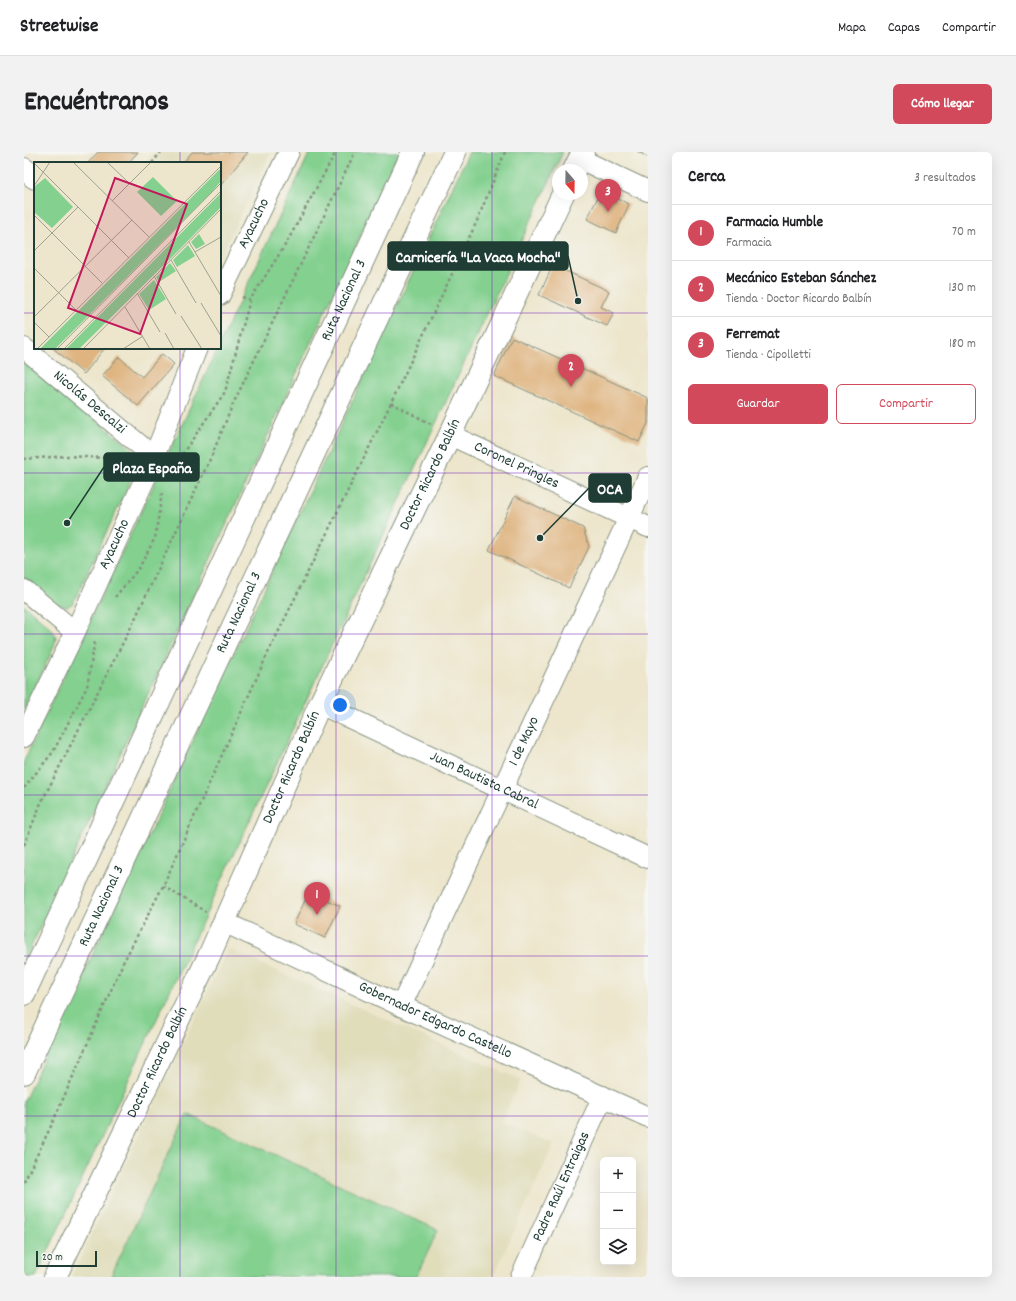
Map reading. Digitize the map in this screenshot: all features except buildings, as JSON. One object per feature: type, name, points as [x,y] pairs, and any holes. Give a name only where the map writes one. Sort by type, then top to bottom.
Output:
[{"type":"main road","name":"Ruta Nacional 3","points":[[24,994],[413,152]]},
{"type":"main road","name":"Ruta Nacional 3","points":[[24,1073],[455,152]]},
{"type":"main road","points":[[24,169],[34,177]]},
{"type":"main road","name":"Doctor Ricardo Balbín","points":[[55,1277],[209,956],[320,704],[450,435],[560,200]]},
{"type":"street","name":"Ayacucho","points":[[221,293],[289,152]]},
{"type":"street","points":[[579,160],[648,191]]},
{"type":"street","name":"Nicolás Descalzi","points":[[24,348],[154,459]]},
{"type":"street","name":"Ayacucho","points":[[24,737],[75,632],[154,459],[197,349]]},
{"type":"street","name":"Coronel Pringles","points":[[450,435],[648,527]]},
{"type":"street","name":"1 de Mayo","points":[[401,1006],[648,477]]},
{"type":"street","points":[[24,590],[75,632]]},
{"type":"street","name":"Juan Bautista Cabral","points":[[320,704],[648,858]]},
{"type":"street","name":"Gobernador Edgardo Castello","points":[[224,922],[401,1006],[648,1117]]},
{"type":"street","name":"Padre Raúl Entraigas","points":[[522,1277],[603,1096]]},
{"type":"path","points":[[153,162],[161,152]]},
{"type":"path","points":[[169,474],[225,392],[250,300],[287,242],[336,152]]},
{"type":"path","points":[[24,845],[41,803],[133,623],[212,455],[233,404],[355,152]]},
{"type":"path","points":[[24,1182],[52,1124],[123,963],[163,886],[267,655],[391,403],[477,221],[506,152]]},
{"type":"path","points":[[391,403],[450,435]]},
{"type":"path","points":[[24,459],[67,456],[154,459]]},
{"type":"path","points":[[114,598],[139,568],[155,538],[163,488]]},
{"type":"path","points":[[24,788],[53,752],[87,687],[96,637]]},
{"type":"path","points":[[163,886],[224,922]]},
{"type":"shaded area","points":[[154,152],[271,152],[221,256],[221,162],[146,162]]},
{"type":"shaded area","points":[[228,949],[521,1080],[501,1122],[554,1144],[493,1277],[71,1277]]},
{"type":"green space","points":[[310,152],[399,152],[24,962],[24,761],[218,349],[221,349],[221,341]]},
{"type":"green space","points":[[469,152],[563,152],[557,164],[552,164],[552,175],[36,1277],[24,1277],[24,1101]]},
{"type":"green space","points":[[24,362],[132,449],[138,461],[137,467],[76,597],[73,603],[67,607],[56,604],[24,578]]},
{"type":"green space","points":[[24,605],[52,629],[56,637],[54,647],[24,710]]},
{"type":"green space","points":[[187,1114],[438,1230],[416,1277],[111,1276]]},
{"type":"place","name":"Ferremat","points":[[608,212]]},
{"type":"place","name":"Carnicería \"La Vaca Mocha\"","points":[[578,301]]},
{"type":"place","name":"Mecánico Esteban Sánchez","points":[[571,387]]},
{"type":"place","name":"Plaza España","points":[[67,523]]},
{"type":"place","name":"OCA","points":[[540,538]]},
{"type":"place","name":"Farmacia Humble","points":[[317,915]]}]
